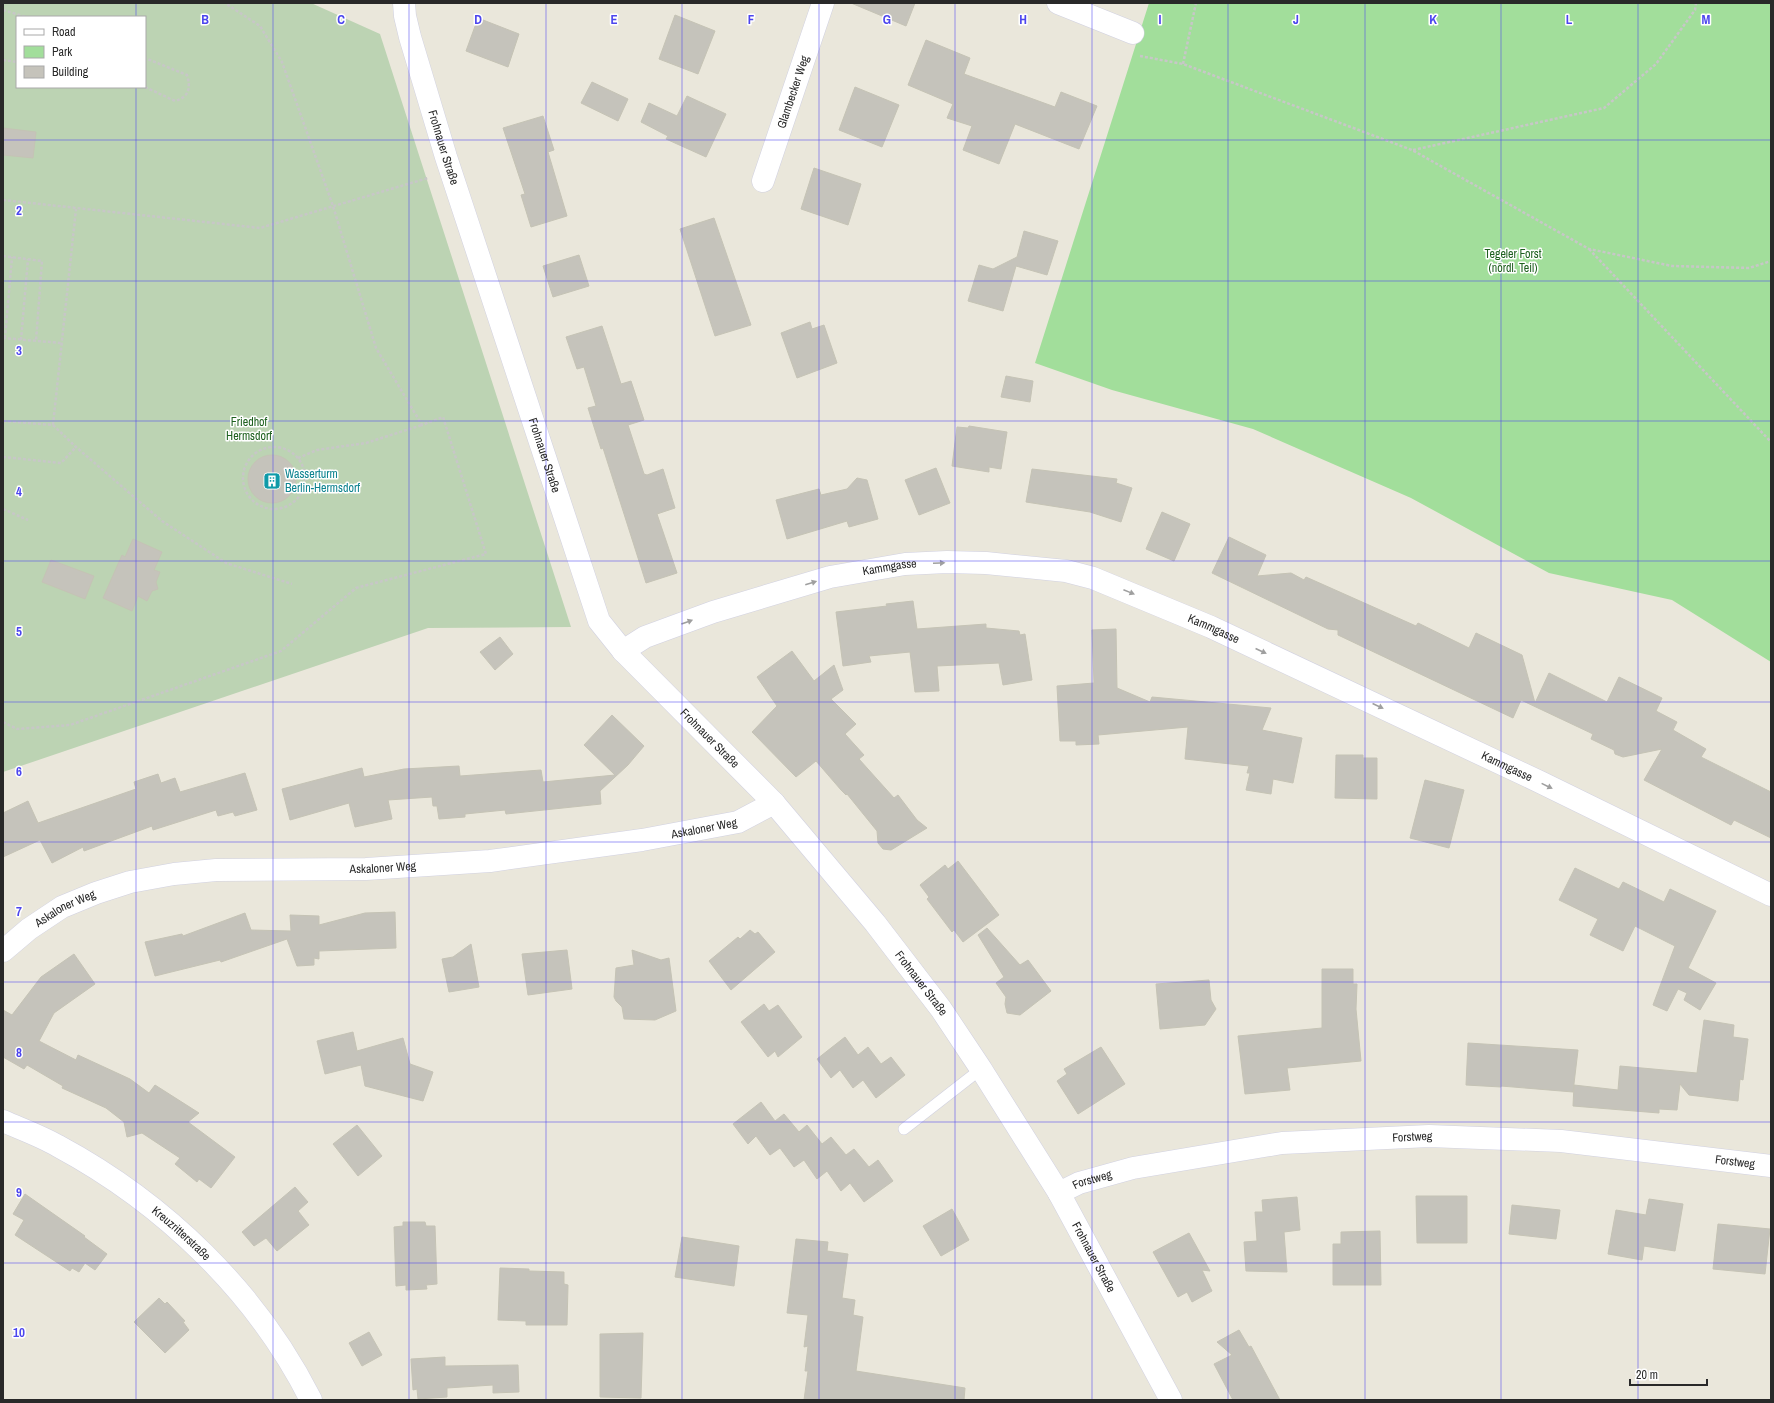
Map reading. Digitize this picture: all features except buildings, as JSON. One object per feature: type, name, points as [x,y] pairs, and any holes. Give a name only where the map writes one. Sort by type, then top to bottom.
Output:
[{"type":"street","name":"Frohnauer Straße","points":[[404,3],[405,16],[410,37],[446,157],[599,621],[623,651],[774,803],[875,923],[940,1009],[981,1069],[1059,1193],[1171,1400]]},
{"type":"street","name":"Glambecker Weg","points":[[763,181],[823,3]]},
{"type":"street","points":[[1058,3],[1133,33]]},
{"type":"street","name":"Kammgasse","points":[[623,651],[645,637],[713,612],[830,577],[905,564],[947,562],[986,563],[1066,571],[1093,578],[1211,627],[1554,789],[1771,895]]},
{"type":"street","name":"Askaloner Weg","points":[[3,951],[29,929],[62,908],[96,893],[138,880],[174,874],[216,870],[366,869],[490,861],[642,840],[738,822],[774,803]]},
{"type":"street","name":"Kreuzritterstraße","points":[[3,1121],[57,1145],[106,1174],[147,1204],[203,1252],[253,1309],[296,1371],[311,1400]]},
{"type":"street","name":"Forstweg","points":[[1059,1193],[1079,1183],[1133,1168],[1282,1143],[1429,1136],[1561,1141],[1771,1166]]},
{"type":"lane","points":[[904,1129],[981,1069]]},
{"type":"path","points":[[225,3],[260,26],[282,62],[333,206],[376,348],[422,425]]},
{"type":"path","points":[[1183,64],[1196,3]]},
{"type":"path","points":[[1412,150],[1604,108],[1656,64],[1695,10],[1696,3]]},
{"type":"path","points":[[3,10],[23,16]]},
{"type":"path","points":[[1133,55],[1183,64],[1412,150],[1589,249],[1771,442]]},
{"type":"path","points":[[146,58],[188,75],[190,84],[189,92],[184,99],[175,101],[146,87]]},
{"type":"path","points":[[3,60],[16,62]]},
{"type":"path","points":[[3,200],[260,228],[432,176]]},
{"type":"path","points":[[53,425],[76,209]]},
{"type":"path","points":[[1589,249],[1672,266],[1748,268],[1771,261]]},
{"type":"path","points":[[3,256],[42,261],[36,341]]},
{"type":"path","points":[[12,257],[4,338],[61,343]]},
{"type":"path","points":[[21,340],[28,259]]},
{"type":"path","points":[[3,722],[17,729],[70,725],[282,651],[356,588],[486,554],[443,417],[366,443],[317,450],[298,458]]},
{"type":"path","points":[[3,421],[53,425],[76,447],[162,521],[226,563],[292,584]]},
{"type":"path","points":[[3,457],[61,463],[76,447]]},
{"type":"path","points":[[275,447],[287,450],[298,458],[304,470],[304,483],[300,495],[291,504],[279,509],[268,509],[258,505],[249,498],[244,488],[242,477],[245,466],[252,456],[263,449],[275,447]]},
{"type":"path","points":[[3,509],[28,520]]},
{"type":"green space","name":"Friedhof Hermsdorf","points":[[3,3],[311,3],[380,34],[571,627],[428,628],[3,772]]},
{"type":"green space","name":"Tegeler Forst (nördl. Teil)","points":[[1149,3],[1771,3],[1771,662],[1672,600],[1549,573],[1411,498],[1253,429],[1112,390],[1035,363]]},
{"type":"place","name":"Wasserturm Berlin-Hermsdorf","points":[[272,481]]}]
